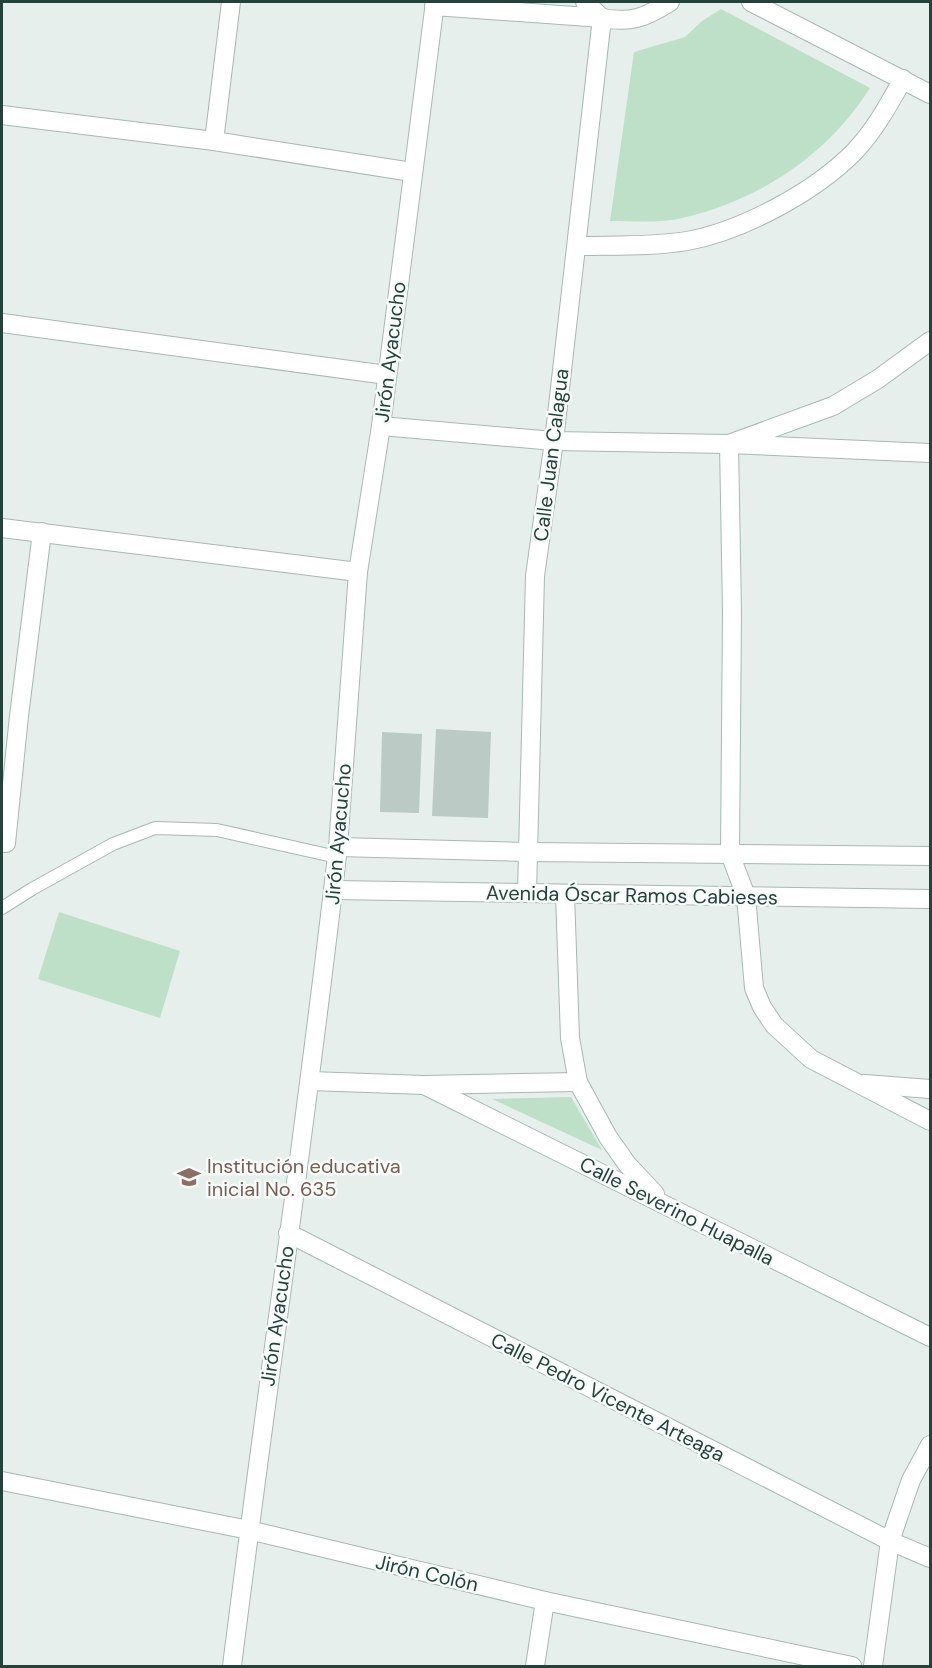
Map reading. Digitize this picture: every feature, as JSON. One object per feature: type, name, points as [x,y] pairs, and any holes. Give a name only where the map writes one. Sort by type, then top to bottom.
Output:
[{"type":"street","points":[[214,141],[231,2]]},
{"type":"street","points":[[585,2],[602,18]]},
{"type":"street","points":[[435,4],[621,21],[640,18],[670,2]]},
{"type":"street","points":[[751,2],[930,94]]},
{"type":"street","name":"Jirón Ayacucho","points":[[232,1666],[310,1081],[338,852],[358,572],[381,426],[435,4]]},
{"type":"street","name":"Calle Juan Calagua","points":[[527,893],[535,576],[554,441],[602,18]]},
{"type":"street","points":[[577,246],[644,245],[686,241],[721,232],[790,201],[855,151],[879,120],[903,79]]},
{"type":"street","points":[[2,115],[214,141],[412,172]]},
{"type":"street","points":[[2,323],[387,375]]},
{"type":"street","points":[[729,444],[833,406],[878,379],[930,341]]},
{"type":"street","points":[[381,426],[554,441],[729,444],[930,453]]},
{"type":"street","points":[[729,444],[732,612],[730,854],[746,896],[754,988],[762,1007],[774,1025],[811,1059],[930,1121]]},
{"type":"street","points":[[2,528],[358,572]]},
{"type":"street","points":[[2,843],[6,843],[42,532]]},
{"type":"street","name":"Avenida Óscar Ramos Cabieses","points":[[338,852],[930,856]]},
{"type":"street","name":"Avenida Óscar Ramos Cabieses","points":[[333,890],[930,899]]},
{"type":"street","points":[[565,894],[570,1038],[578,1082],[608,1137],[665,1204]]},
{"type":"street","points":[[310,1081],[424,1084],[578,1082]]},
{"type":"street","points":[[858,1083],[930,1089]]},
{"type":"street","name":"Calle Severino Huapalla","points":[[424,1084],[930,1337]]},
{"type":"street","name":"Calle Pedro Vicente Arteaga","points":[[288,1233],[890,1540],[930,1558]]},
{"type":"street","points":[[873,1666],[890,1540],[911,1480],[930,1444]]},
{"type":"street","name":"Jirón Colón","points":[[2,1480],[249,1530],[545,1601],[852,1666]]},
{"type":"street","points":[[535,1666],[545,1601]]},
{"type":"lane","points":[[2,908],[113,844],[155,828],[217,830],[338,852]]},
{"type":"green space","points":[[721,9],[870,88],[833,135],[788,173],[762,188],[735,201],[678,219],[610,221],[634,52],[685,37],[702,21]]},
{"type":"green space","points":[[59,912],[180,951],[160,1018],[38,979]]},
{"type":"green space","points":[[571,1097],[602,1150],[492,1099]]},
{"type":"building","points":[[436,729],[491,732],[488,818],[432,816]]},
{"type":"building","points":[[382,732],[422,734],[419,813],[380,812]]},
{"type":"place","name":"Institución educativa inicial No. 635","points":[[189,1177]]}]
